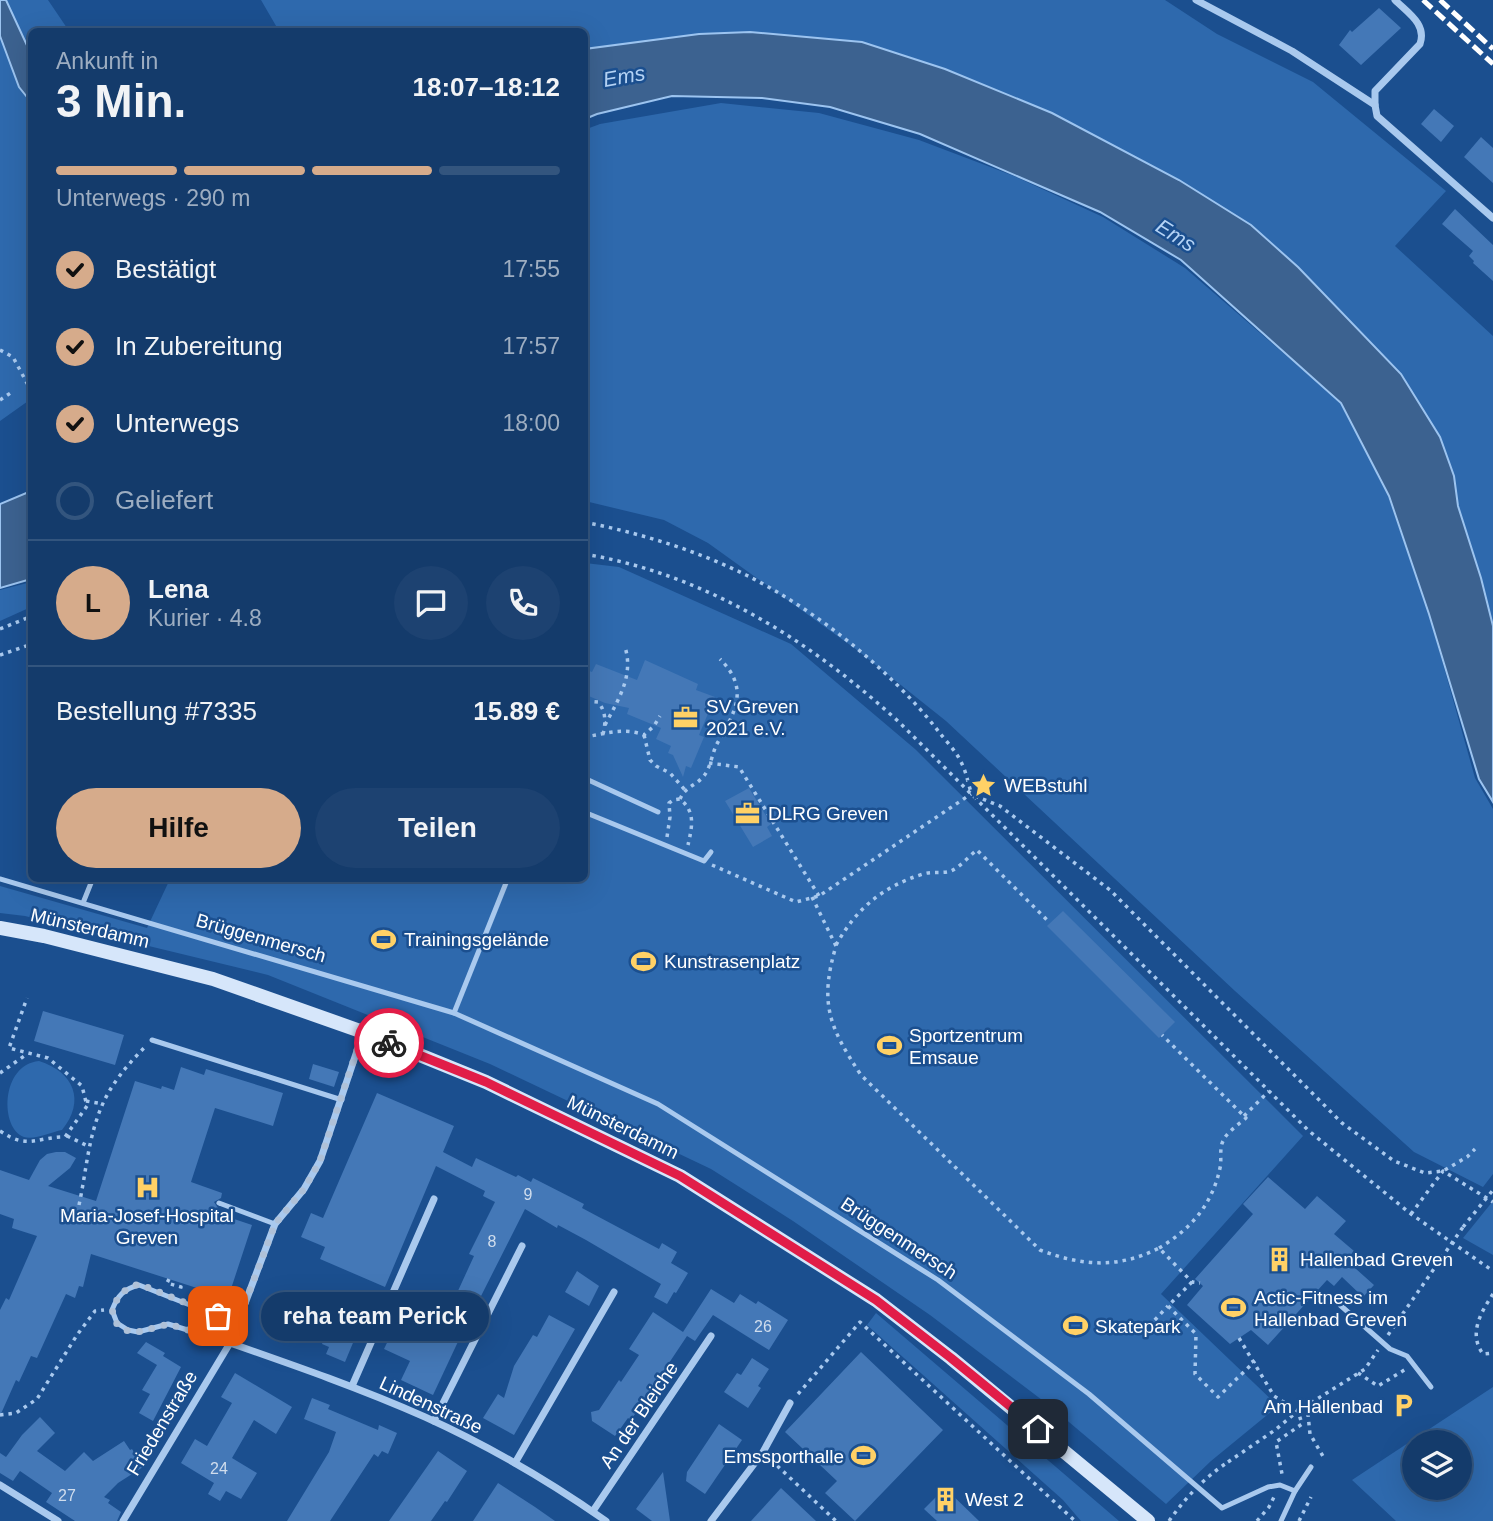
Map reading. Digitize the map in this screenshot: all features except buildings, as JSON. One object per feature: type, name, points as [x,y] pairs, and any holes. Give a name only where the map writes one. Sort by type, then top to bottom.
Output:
[{"type":"main road","name":"Münsterdamm","points":[[0,928],[106,951],[214,979],[363,1032],[486,1082],[680,1176],[876,1300],[961,1366],[1148,1521]]},
{"type":"street","points":[[1196,0],[1292,51],[1375,105]]},
{"type":"street","points":[[1395,0],[1422,28],[1423,35],[1420,44],[1375,91],[1377,116],[1493,218]]},
{"type":"street","name":"Friedenstraße","points":[[123,1521],[230,1343],[275,1224],[304,1189],[320,1161],[363,1032]]},
{"type":"street","points":[[352,1386],[434,1199]]},
{"type":"street","points":[[434,1421],[522,1246]]},
{"type":"street","points":[[515,1462],[614,1292]]},
{"type":"street","name":"An der Bleiche","points":[[593,1511],[712,1336]]},
{"type":"street","name":"Lindenstraße","points":[[230,1343],[352,1386],[434,1421],[515,1462],[606,1521]]},
{"type":"street","points":[[711,1521],[763,1452],[790,1403]]},
{"type":"street","points":[[0,1485],[58,1521]]},
{"type":"lane","points":[[588,780],[658,812]]},
{"type":"lane","points":[[588,814],[704,861],[711,852]]},
{"type":"lane","name":"Brüggenmersch","points":[[0,879],[454,1013],[657,1104],[938,1280],[1089,1394],[1222,1508],[1268,1487],[1280,1485]]},
{"type":"lane","points":[[83,902],[91,882]]},
{"type":"lane","points":[[454,1013],[506,882]]},
{"type":"lane","points":[[152,1040],[342,1100]]},
{"type":"lane","points":[[219,1203],[275,1224]]},
{"type":"lane","points":[[230,1343],[169,1324],[138,1332],[128,1331],[117,1324],[112,1310],[125,1289],[139,1284],[238,1324]]},
{"type":"lane","points":[[1340,1305],[1390,1349],[1407,1356],[1431,1387]]},
{"type":"lane","points":[[1281,1521],[1295,1491],[1311,1467]]},
{"type":"lane","points":[[1280,1485],[1295,1491]]},
{"type":"path","points":[[0,350],[13,357],[28,385]]},
{"type":"path","points":[[0,400],[12,392]]},
{"type":"path","points":[[588,523],[689,551],[746,575],[788,599],[887,674],[927,717],[961,761],[971,794]]},
{"type":"path","points":[[588,555],[645,569],[721,597],[758,616],[862,688],[1309,1131],[1411,1214],[1493,1271]]},
{"type":"path","points":[[0,629],[28,618]]},
{"type":"path","points":[[0,655],[28,645]]},
{"type":"path","points":[[603,734],[627,680],[625,647]]},
{"type":"path","points":[[680,799],[685,790],[704,775],[718,742],[731,721],[738,698],[732,673],[720,659]]},
{"type":"path","points":[[588,701],[601,705],[605,725]]},
{"type":"path","points":[[644,735],[660,716]]},
{"type":"path","points":[[588,736],[631,730],[644,735]]},
{"type":"path","points":[[644,735],[650,760],[670,773],[685,790]]},
{"type":"path","points":[[709,763],[739,767],[819,896]]},
{"type":"path","points":[[704,861],[796,902],[819,896],[971,794]]},
{"type":"path","points":[[971,794],[1000,806],[1110,890],[1342,1123],[1394,1161],[1425,1172],[1443,1171],[1493,1202]]},
{"type":"path","points":[[664,845],[669,833],[669,803],[680,799],[687,804],[691,814],[688,855]]},
{"type":"path","points":[[1050,923],[977,850],[952,871],[928,872],[899,881],[865,904],[844,931],[828,972],[827,1005],[838,1041],[861,1075],[1040,1250],[1092,1265],[1145,1256],[1175,1239],[1208,1204],[1221,1166],[1223,1141],[1269,1091]]},
{"type":"path","points":[[812,897],[836,946]]},
{"type":"path","points":[[0,1132],[18,1142],[65,1137],[88,1106],[82,1086],[57,1065],[48,1059],[9,1048],[27,998]]},
{"type":"path","points":[[1162,1035],[1244,1116]]},
{"type":"path","points":[[79,1205],[90,1147],[103,1104],[122,1073],[152,1040]]},
{"type":"path","points":[[0,1073],[27,1054]]},
{"type":"path","points":[[86,1101],[103,1104]]},
{"type":"path","points":[[66,1135],[90,1147]]},
{"type":"path","points":[[1411,1214],[1443,1171],[1475,1149]]},
{"type":"path","points":[[1452,1244],[1493,1190]]},
{"type":"path","points":[[1159,1248],[1192,1282],[1200,1283]]},
{"type":"path","points":[[1114,1325],[1151,1324],[1192,1282]]},
{"type":"path","points":[[1493,1294],[1483,1308],[1476,1327],[1478,1348],[1483,1354],[1493,1353]]},
{"type":"path","points":[[1168,1306],[1196,1334],[1195,1374],[1218,1397],[1255,1361]]},
{"type":"path","points":[[0,1415],[16,1413],[37,1399],[95,1311],[112,1310]]},
{"type":"path","points":[[790,1403],[860,1322],[1075,1521]]},
{"type":"path","points":[[1239,1338],[1275,1396],[1298,1410],[1302,1424],[1276,1442],[1282,1473],[1280,1485],[1269,1507],[1257,1521]]},
{"type":"path","points":[[1358,1373],[1378,1386],[1402,1371]]},
{"type":"path","points":[[1307,1405],[1310,1434],[1324,1458]]},
{"type":"path","points":[[1169,1521],[1185,1499],[1209,1475],[1275,1430],[1298,1410]]},
{"type":"path","points":[[763,1452],[836,1521]]},
{"type":"path","points":[[1299,1521],[1311,1497]]},
{"type":"shaded area","points":[[6,0],[48,0],[67,28],[28,28],[28,48]]},
{"type":"shaded area","points":[[261,0],[1165,0],[1217,34],[1313,82],[1446,191],[1395,246],[1493,336],[1493,626],[1458,506],[1454,476],[1401,374],[1298,267],[1251,225],[1179,180],[1052,113],[945,69],[750,32],[699,34],[588,49],[588,28],[277,28]]},
{"type":"shaded area","points":[[0,36],[19,87],[28,97],[28,401],[0,421]]},
{"type":"shaded area","points":[[721,103],[819,113],[919,140],[1014,176],[1103,217],[1185,268],[1341,403],[1388,496],[1429,614],[1475,778],[1493,809],[1493,1174],[1483,1187],[1414,1152],[1235,991],[946,721],[857,650],[708,543],[664,520],[588,502],[588,128],[600,124]]},
{"type":"shaded area","name":"Sportzentrum Emsaue","points":[[588,563],[619,567],[791,644],[915,749],[1303,1136],[1161,1294],[1278,1406],[1211,1461],[1166,1504],[1050,1406],[930,1315],[793,1221],[711,1169],[490,1064],[268,975],[25,916],[0,913],[0,886],[147,928],[169,882],[588,882]]},
{"type":"shaded area","points":[[28,583],[28,608],[0,621],[0,590]]},
{"type":"shaded area","points":[[39,1061],[61,1072],[68,1080],[73,1089],[73,1109],[62,1130],[28,1138],[16,1132],[11,1122],[8,1098],[17,1073],[26,1065]]},
{"type":"shaded area","points":[[1493,1201],[1493,1255],[1463,1238]]},
{"type":"shaded area","points":[[876,1313],[1119,1521],[1081,1521],[1063,1500],[867,1325]]},
{"type":"shaded area","points":[[1493,1387],[1493,1521],[1396,1521],[1352,1480],[1402,1447],[1402,1500],[1472,1500],[1472,1430],[1428,1430]]},
{"type":"water","points":[[0,0],[6,0],[28,48],[28,98],[19,87],[0,36]]},
{"type":"water","name":"Ems","points":[[750,32],[862,42],[945,69],[1052,113],[1179,180],[1251,225],[1298,267],[1401,374],[1440,437],[1454,476],[1458,506],[1493,626],[1493,802],[1479,779],[1429,614],[1389,496],[1341,403],[1181,260],[1100,212],[920,134],[830,107],[762,98],[672,96],[588,118],[588,49],[699,34]]},
{"type":"water","points":[[28,492],[28,580],[0,588],[0,504]]},
{"type":"railway","points":[[1423,0],[1493,64]]},
{"type":"railway","points":[[1440,0],[1493,49]]},
{"type":"way so far","points":[[218,1316],[139,1284],[125,1289],[112,1310],[117,1324],[128,1331],[138,1332],[169,1324],[230,1343],[275,1224],[304,1189],[320,1161],[363,1032],[389,1043]]},
{"type":"place","name":"SV Greven 2021 e.V.","points":[[686,717]]},
{"type":"place","name":"WEBstuhl","points":[[984,785]]},
{"type":"place","name":"DLRG Greven","points":[[748,813]]},
{"type":"place","name":"Trainingsgelände","points":[[384,939]]},
{"type":"place","name":"Kunstrasenplatz","points":[[644,961]]},
{"type":"place","name":"Sportzentrum Emsaue","points":[[889,1046]]},
{"type":"place","name":"Maria-Josef-Hospital Greven","points":[[147,1187]]},
{"type":"place","name":"Hallenbad Greven","points":[[1280,1259]]},
{"type":"place","name":"Actic-Fitness im Hallenbad Greven","points":[[1234,1308]]},
{"type":"place","name":"reha team Perick","points":[[218,1316]]},
{"type":"place","name":"Skatepark","points":[[1075,1326]]},
{"type":"place","name":"Am Hallenbad","points":[[1403,1406]]},
{"type":"place","name":"Emssporthalle","points":[[864,1456]]},
{"type":"place","name":"West 2","points":[[945,1499]]},
{"type":"route","points":[[389,1043],[486,1082],[680,1176],[876,1300],[1038,1429]]}]
